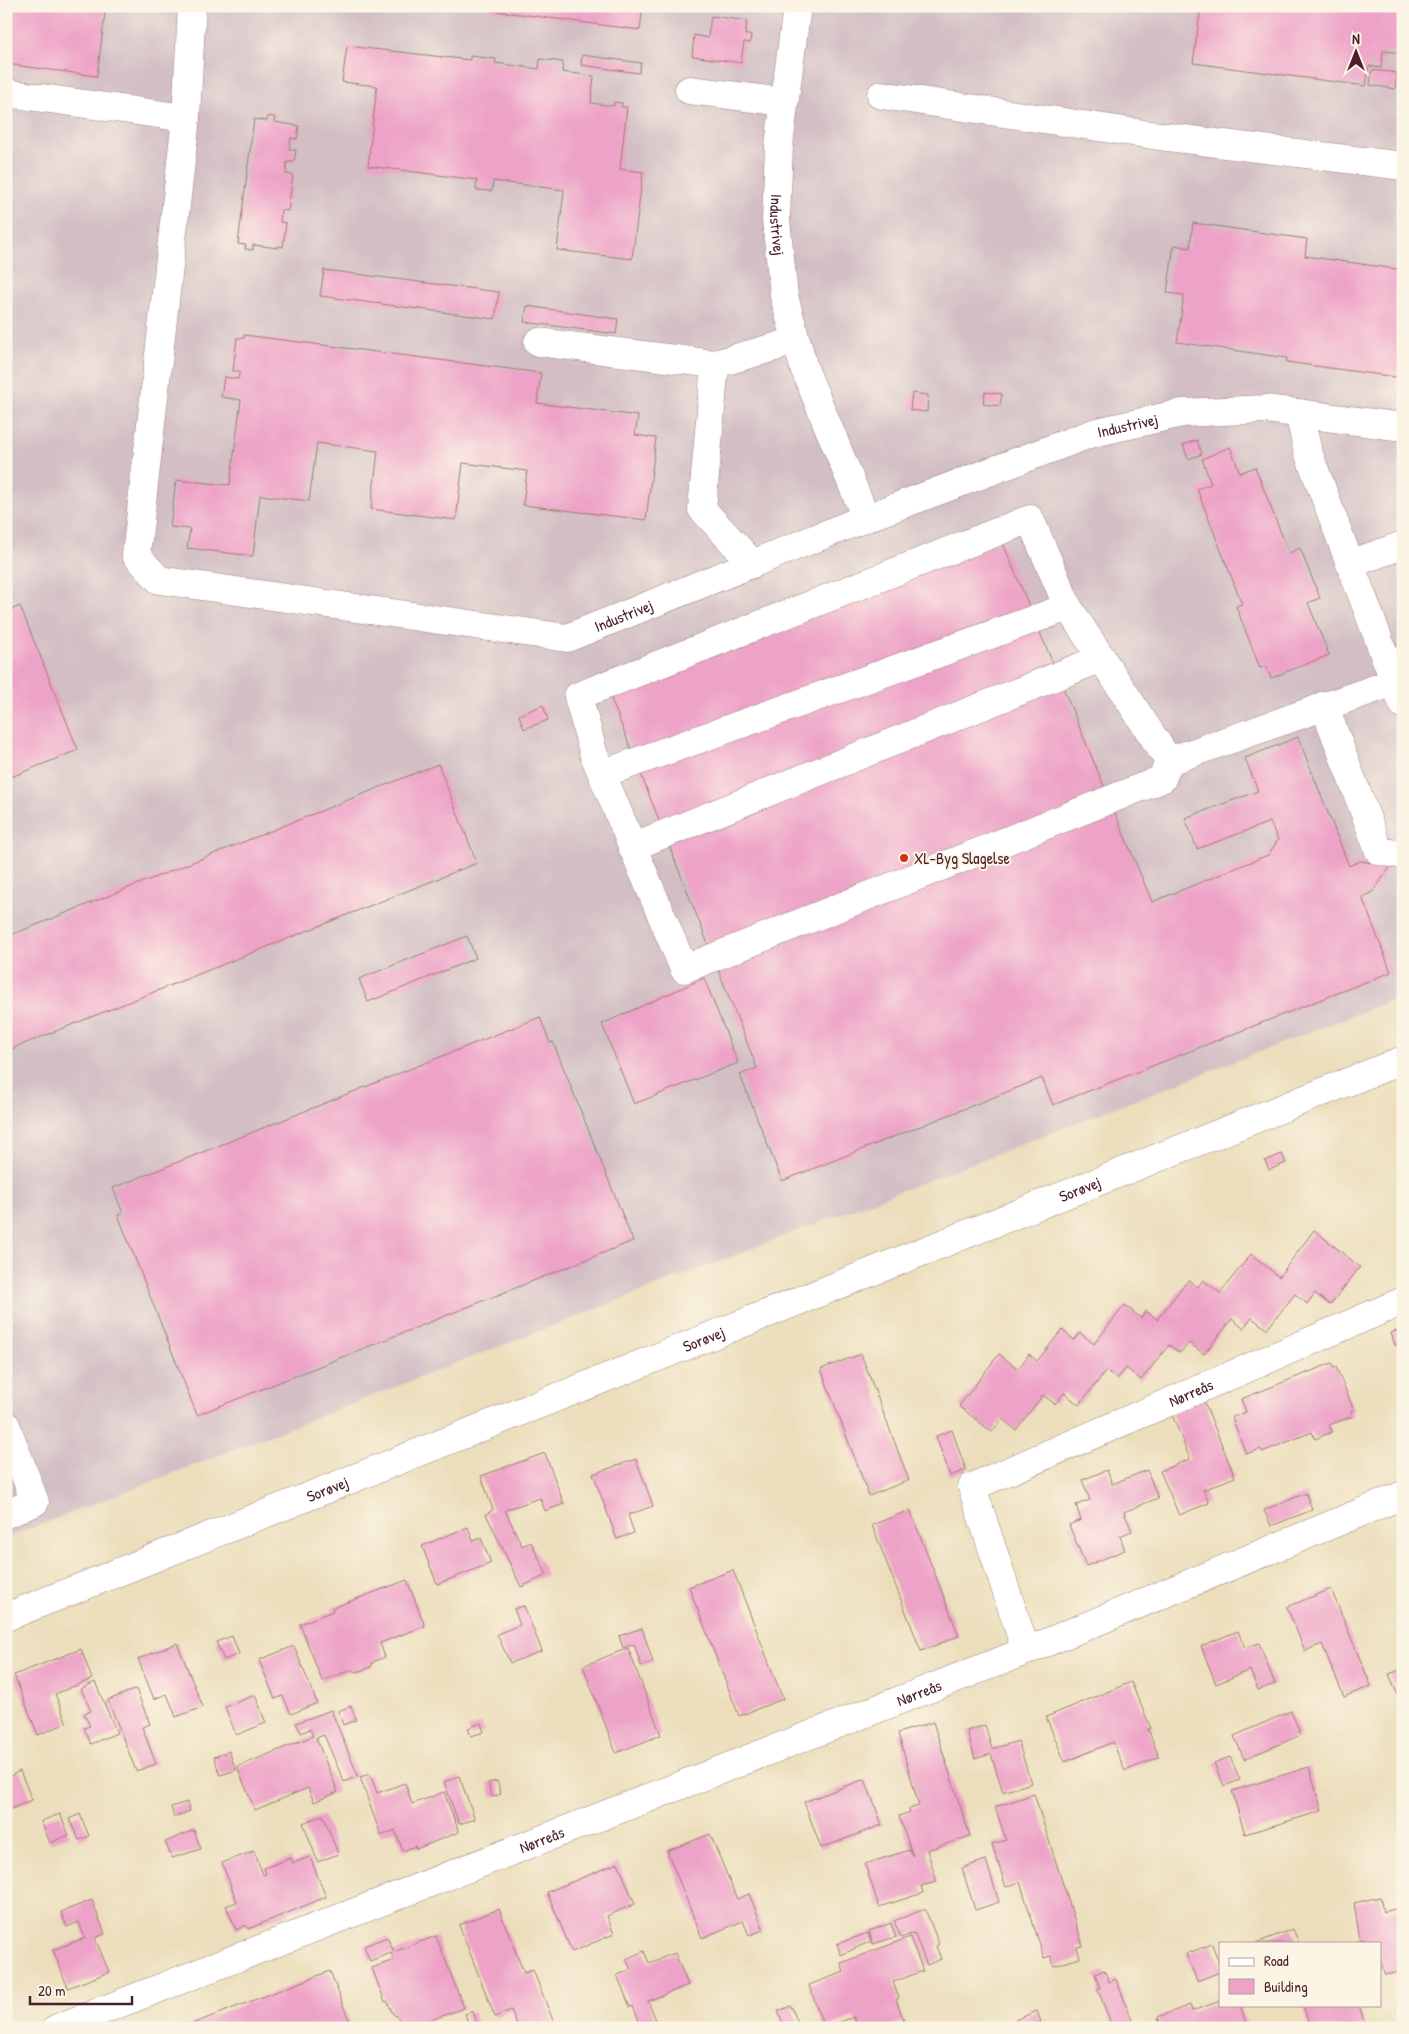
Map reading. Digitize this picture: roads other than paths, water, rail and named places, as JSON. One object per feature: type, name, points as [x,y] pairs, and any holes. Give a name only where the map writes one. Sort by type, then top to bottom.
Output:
[{"type":"street","name":"Industrivej","points":[[192,6],[186,118],[136,554],[159,580],[369,608],[567,638],[866,518],[1093,432],[1182,413],[1266,409],[1403,427]]},
{"type":"street","name":"Industrivej","points":[[797,6],[779,146],[776,220],[784,296],[804,368],[866,518]]},
{"type":"street","points":[[689,90],[784,102]]},
{"type":"street","points":[[6,93],[186,118]]},
{"type":"street","points":[[881,95],[1152,135],[1403,166]]},
{"type":"street","points":[[538,342],[715,364],[796,341]]},
{"type":"street","points":[[715,364],[702,509],[753,564]]},
{"type":"street","points":[[1169,761],[1068,607],[1030,519],[578,696],[594,755],[684,969],[1162,779],[1169,761],[1324,705],[1400,689],[1308,452],[1299,413]]},
{"type":"street","points":[[1350,564],[1403,545]]},
{"type":"street","points":[[602,774],[1068,607]]},
{"type":"street","points":[[632,847],[1102,658]]},
{"type":"street","points":[[1324,705],[1379,851],[1403,855]]},
{"type":"street","name":"Sorøvej","points":[[6,1618],[1403,1060]]},
{"type":"street","name":"Nørreås","points":[[1026,1651],[972,1487],[1403,1301]]},
{"type":"street","points":[[6,1425],[35,1502],[6,1514]]},
{"type":"street","name":"Nørreås","points":[[57,2028],[1026,1651],[1403,1495]]},
{"type":"place","name":"XL-Byg Slagelse","points":[[904,858]]}]
